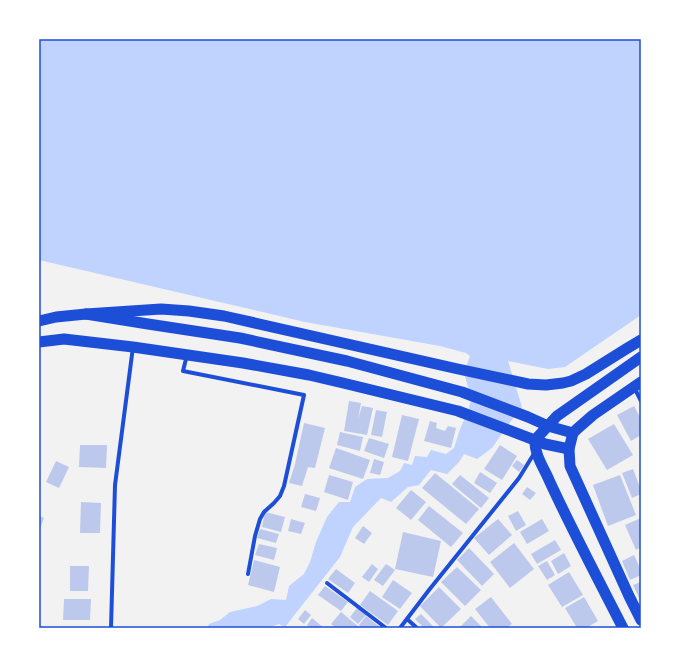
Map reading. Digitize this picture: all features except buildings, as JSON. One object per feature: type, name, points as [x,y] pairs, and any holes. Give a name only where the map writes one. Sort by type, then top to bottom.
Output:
[{"type":"highway","points":[[39,321],[86,314],[161,309],[189,311],[224,316],[528,384],[546,385],[571,381],[586,374],[641,340]]},
{"type":"highway","points":[[86,314],[240,338],[347,360],[462,392],[548,426],[573,433]]},
{"type":"highway","points":[[39,342],[64,339],[133,347],[243,363],[309,375],[458,411],[517,433],[536,445],[545,444],[569,449]]},
{"type":"highway","points":[[623,628],[555,494],[538,455],[536,445],[548,426],[557,416],[641,357]]},
{"type":"highway","points":[[637,384],[592,415],[577,429],[573,433],[569,449],[570,466],[641,620]]},
{"type":"street","points":[[110,628],[115,485],[133,347]]},
{"type":"street","points":[[187,355],[183,371],[304,395],[284,486],[277,500],[262,515],[248,574]]},
{"type":"street","points":[[637,384],[641,401]]},
{"type":"street","points":[[400,628],[519,478],[536,445]]},
{"type":"street","points":[[327,582],[386,628]]},
{"type":"street","points":[[407,619],[417,628]]},
{"type":"water","points":[[39,39],[641,39],[641,315],[565,367],[548,369],[508,361],[522,407],[492,448],[477,459],[464,454],[459,462],[447,474],[431,470],[419,485],[408,487],[391,502],[381,498],[353,527],[340,557],[285,627],[279,624],[268,628],[207,628],[209,624],[220,620],[230,612],[257,606],[271,599],[286,600],[289,586],[304,574],[310,562],[316,542],[327,517],[339,502],[350,502],[355,487],[367,479],[388,478],[400,471],[404,463],[412,465],[415,456],[427,457],[431,450],[446,454],[454,448],[460,429],[469,409],[471,397],[464,373],[470,356],[466,353],[440,346],[305,322],[39,260]]}]
